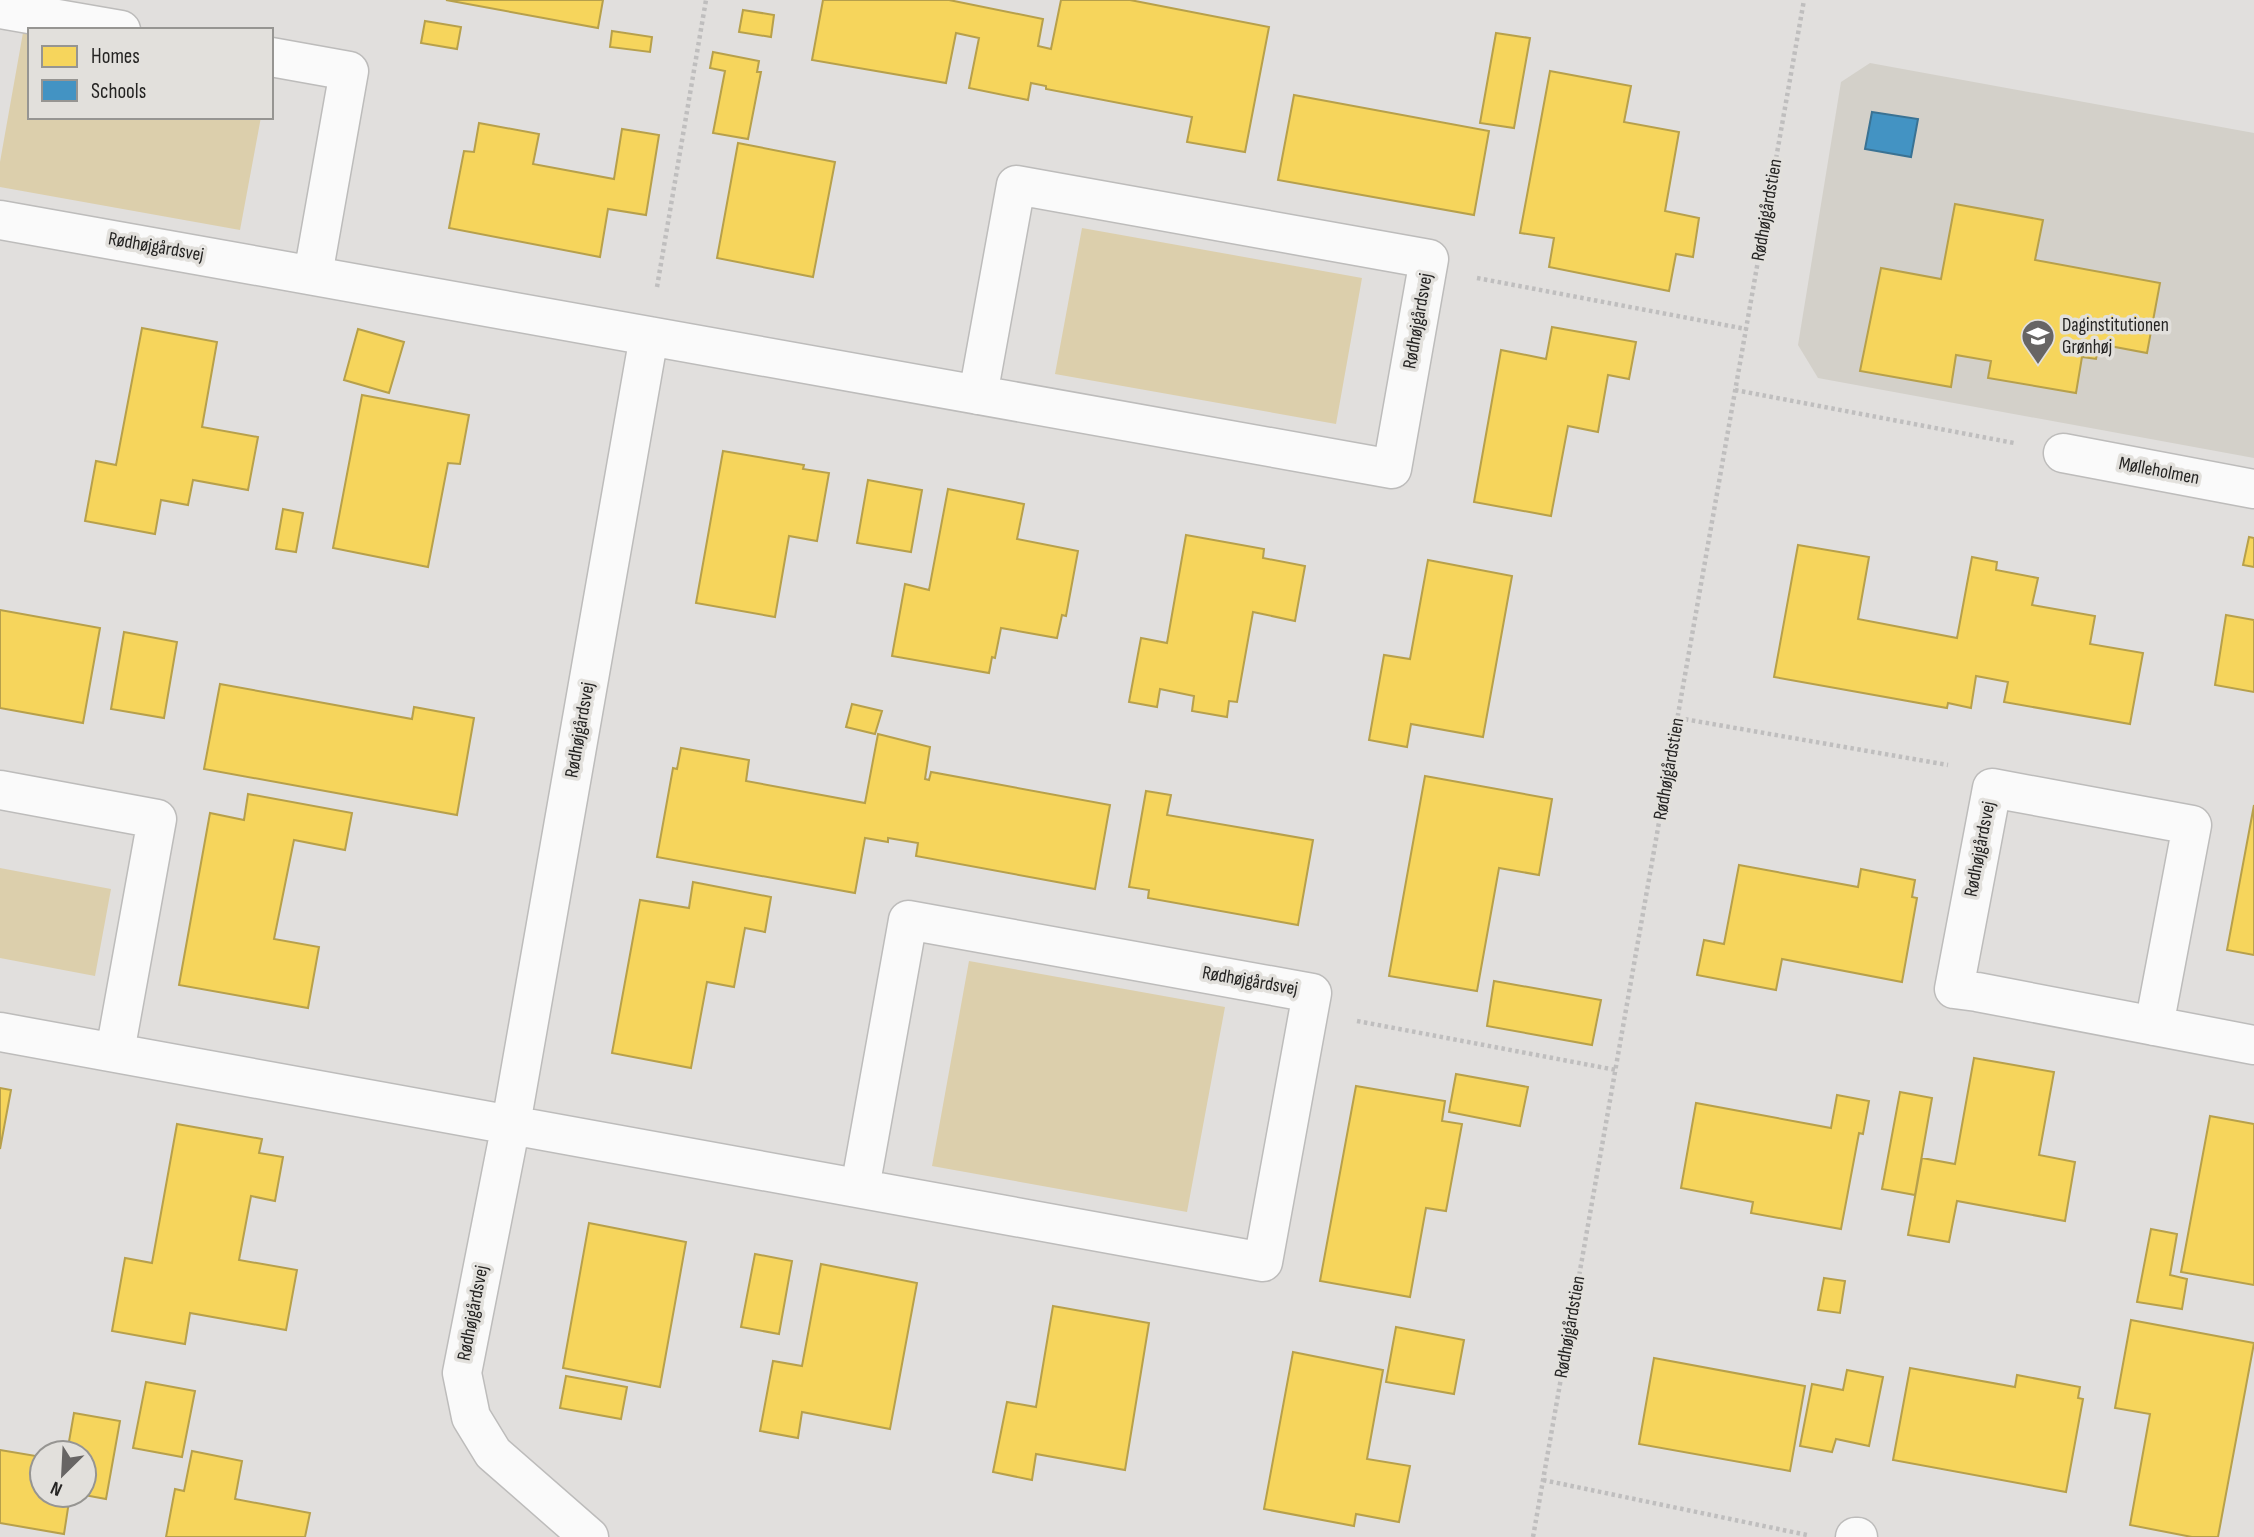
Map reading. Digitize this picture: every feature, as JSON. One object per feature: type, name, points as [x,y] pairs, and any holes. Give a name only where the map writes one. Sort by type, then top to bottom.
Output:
[{"type":"street","points":[[0,9],[109,28]]},
{"type":"street","points":[[273,57],[349,71],[313,275]]},
{"type":"street","name":"Rødhøjgårdsvej","points":[[0,219],[649,336],[978,395],[1392,469],[1429,259],[1016,185],[978,395]]},
{"type":"street","name":"Rødhøjgårdsvej","points":[[589,1537],[493,1453],[471,1417],[461,1373],[511,1124],[649,336]]},
{"type":"street","name":"Mølleholmen","points":[[2063,453],[2254,489]]},
{"type":"street","name":"Rødhøjgårdsvej","points":[[2154,1027],[2192,825],[1992,788],[1954,989],[2154,1027],[2254,1045]]},
{"type":"street","points":[[0,790],[157,819],[115,1052]]},
{"type":"street","name":"Rødhøjgårdsvej","points":[[0,1032],[1263,1262],[1312,993],[908,920],[860,1188]]},
{"type":"path","points":[[649,336],[706,0]]},
{"type":"path","name":"Rødhøjgårdstien","points":[[1533,1537],[1804,0]]},
{"type":"path","points":[[1428,269],[1746,329]]},
{"type":"path","points":[[1735,390],[2063,453]]},
{"type":"path","points":[[1678,718],[1957,767],[1992,788]]},
{"type":"path","points":[[1308,1012],[1616,1070]]},
{"type":"path","points":[[1543,1480],[1819,1537]]},
{"type":"shaded area","points":[[24,27],[28,29],[28,119],[261,119],[240,230],[0,187],[0,162]]},
{"type":"shaded area","points":[[1870,63],[2254,133],[2254,458],[1818,378],[1798,345],[1841,82]]},
{"type":"shaded area","points":[[1082,228],[1362,278],[1336,424],[1055,374]]},
{"type":"shaded area","points":[[0,868],[111,889],[95,976],[0,958]]},
{"type":"shaded area","points":[[969,961],[1225,1007],[1187,1212],[932,1166]]},
{"type":"building: Homes","points":[[446,0],[603,0],[598,28]]},
{"type":"building: Homes","points":[[823,0],[949,0],[1043,19],[1038,46],[1051,49],[1061,0],[1130,0],[1269,27],[1245,152],[1187,142],[1192,117],[1046,89],[1046,86],[1031,83],[1028,100],[969,88],[979,38],[956,33],[946,83],[812,60]]},
{"type":"building: Homes","points":[[743,10],[774,15],[771,37],[739,32]]},
{"type":"building: Homes","points":[[425,21],[461,27],[457,49],[421,43]]},
{"type":"building: Homes","points":[[612,31],[652,37],[650,52],[610,47]]},
{"type":"building: Homes","points":[[1496,33],[1530,38],[1514,128],[1480,123]]},
{"type":"building: Homes","points":[[713,52],[759,61],[757,72],[761,72],[748,139],[713,133],[725,71],[710,68]]},
{"type":"building: Homes","points":[[1550,71],[1631,86],[1624,122],[1679,132],[1665,211],[1699,218],[1693,257],[1676,254],[1669,291],[1549,267],[1554,238],[1520,233]]},
{"type":"building: Homes","points":[[1294,95],[1489,131],[1474,215],[1278,180]]},
{"type":"building: Homes","points":[[479,123],[539,134],[533,164],[614,179],[622,129],[659,135],[646,215],[608,209],[600,257],[449,228],[464,151],[474,152]]},
{"type":"building: Homes","points":[[738,143],[835,162],[813,277],[717,258]]},
{"type":"building: Homes","points":[[1955,204],[2043,220],[2035,260],[2160,283],[2147,353],[2099,344],[2096,359],[2082,357],[2076,393],[1988,378],[1991,361],[1956,355],[1951,387],[1860,371],[1881,268],[1941,279]]},
{"type":"building: Homes","points":[[1552,327],[1636,342],[1629,379],[1608,375],[1598,432],[1568,426],[1551,516],[1474,502],[1501,350],[1546,359]]},
{"type":"building: Homes","points":[[142,328],[217,342],[202,427],[258,437],[248,490],[193,480],[188,505],[161,500],[155,534],[85,521],[96,461],[116,465]]},
{"type":"building: Homes","points":[[358,329],[404,342],[389,393],[344,380]]},
{"type":"building: Homes","points":[[362,395],[469,415],[460,464],[448,463],[428,567],[333,548]]},
{"type":"building: Homes","points":[[723,451],[804,465],[803,469],[829,473],[817,541],[789,536],[775,617],[696,603]]},
{"type":"building: Homes","points":[[868,480],[922,490],[911,552],[857,543]]},
{"type":"building: Homes","points":[[948,489],[1024,504],[1017,539],[1078,551],[1066,616],[1062,615],[1057,638],[1001,628],[989,673],[892,656],[905,584],[929,590]]},
{"type":"building: Homes","points":[[283,509],[303,513],[296,552],[276,549]]},
{"type":"building: Homes","points":[[1186,535],[1264,549],[1263,558],[1305,566],[1295,621],[1253,612],[1237,702],[1229,701],[1227,717],[1192,711],[1194,696],[1160,689],[1157,707],[1129,702],[1141,638],[1167,643]]},
{"type":"building: Homes","points":[[2249,537],[2254,538],[2254,567],[2243,565]]},
{"type":"building: Homes","points":[[1798,545],[1869,557],[1858,619],[1957,638],[1972,557],[1997,562],[1996,570],[2038,578],[2032,605],[2095,616],[2090,644],[2143,653],[2130,724],[2004,702],[2008,682],[1976,676],[1971,708],[1948,703],[1947,708],[1774,677]]},
{"type":"building: Homes","points":[[1428,560],[1512,576],[1483,737],[1411,724],[1407,747],[1369,740],[1384,655],[1410,659]]},
{"type":"building: Homes","points":[[0,610],[100,628],[83,723],[0,708]]},
{"type":"building: Homes","points":[[2226,615],[2254,620],[2254,692],[2215,685]]},
{"type":"building: Homes","points":[[124,632],[177,642],[164,718],[111,709]]},
{"type":"building: Homes","points":[[220,684],[412,719],[414,707],[474,718],[457,815],[204,769]]},
{"type":"building: Homes","points":[[852,704],[882,711],[875,734],[846,727]]},
{"type":"building: Homes","points":[[878,734],[930,747],[925,779],[929,780],[931,772],[1110,805],[1095,889],[916,856],[918,843],[888,838],[888,842],[865,838],[855,893],[657,857],[673,768],[677,769],[681,748],[749,760],[746,781],[865,803]]},
{"type":"building: Homes","points":[[1425,776],[1552,799],[1539,875],[1499,868],[1477,991],[1389,976]]},
{"type":"building: Homes","points":[[1146,791],[1171,795],[1167,815],[1313,840],[1298,925],[1148,898],[1149,890],[1129,887]]},
{"type":"building: Homes","points":[[248,794],[352,813],[345,850],[294,840],[274,939],[319,947],[308,1008],[179,985],[210,813],[244,820]]},
{"type":"building: Homes","points":[[2254,805],[2254,955],[2227,950]]},
{"type":"building: Homes","points":[[1739,865],[1858,887],[1861,869],[1915,880],[1912,897],[1917,898],[1902,982],[1782,959],[1776,990],[1697,975],[1704,940],[1724,944]]},
{"type":"building: Homes","points":[[693,882],[771,897],[765,932],[745,928],[734,987],[707,982],[691,1068],[612,1053],[640,900],[689,908]]},
{"type":"building: Homes","points":[[1494,981],[1601,1000],[1592,1045],[1487,1026]]},
{"type":"building: Homes","points":[[1974,1058],[2054,1072],[2039,1155],[2075,1162],[2065,1221],[1957,1201],[1949,1242],[1908,1235],[1922,1158],[1955,1164]]},
{"type":"building: Homes","points":[[1456,1074],[1528,1087],[1520,1126],[1449,1112]]},
{"type":"building: Homes","points":[[1356,1086],[1445,1101],[1442,1121],[1462,1124],[1446,1211],[1426,1208],[1410,1297],[1320,1281]]},
{"type":"building: Homes","points":[[0,1088],[11,1090],[0,1149]]},
{"type":"building: Homes","points":[[1900,1092],[1932,1098],[1915,1195],[1882,1189]]},
{"type":"building: Homes","points":[[1837,1095],[1869,1101],[1863,1134],[1859,1133],[1841,1229],[1751,1213],[1753,1202],[1681,1188],[1696,1103],[1831,1128]]},
{"type":"building: Homes","points":[[2210,1116],[2254,1124],[2254,1285],[2181,1272]]},
{"type":"building: Homes","points":[[177,1124],[262,1139],[259,1153],[283,1157],[275,1201],[251,1196],[239,1260],[297,1270],[286,1330],[190,1313],[185,1344],[112,1331],[125,1258],[152,1263]]},
{"type":"building: Homes","points":[[589,1223],[686,1242],[660,1387],[563,1368]]},
{"type":"building: Homes","points":[[2151,1229],[2177,1234],[2170,1275],[2187,1279],[2182,1309],[2137,1302]]},
{"type":"building: Homes","points":[[755,1254],[792,1261],[779,1334],[741,1327]]},
{"type":"building: Homes","points":[[821,1264],[917,1283],[890,1429],[802,1412],[798,1438],[760,1431],[773,1361],[802,1366]]},
{"type":"building: Homes","points":[[1824,1278],[1845,1281],[1840,1313],[1818,1310]]},
{"type":"building: Homes","points":[[1053,1306],[1149,1323],[1125,1470],[1036,1454],[1032,1480],[993,1472],[1007,1402],[1036,1407]]},
{"type":"building: Homes","points":[[2131,1320],[2254,1343],[2218,1537],[2192,1537],[2130,1525],[2150,1414],[2115,1408]]},
{"type":"building: Homes","points":[[1396,1327],[1464,1340],[1454,1394],[1386,1382]]},
{"type":"building: Homes","points":[[1293,1352],[1383,1370],[1367,1459],[1410,1466],[1399,1522],[1356,1514],[1354,1526],[1264,1509]]},
{"type":"building: Homes","points":[[1654,1358],[1805,1386],[1790,1471],[1639,1444]]},
{"type":"building: Homes","points":[[1910,1368],[2015,1387],[2017,1375],[2080,1387],[2078,1398],[2083,1399],[2066,1492],[1893,1460]]},
{"type":"building: Homes","points":[[1847,1370],[1883,1377],[1869,1446],[1836,1439],[1832,1452],[1800,1446],[1812,1384],[1843,1390]]},
{"type":"building: Homes","points":[[566,1376],[627,1387],[621,1419],[560,1408]]},
{"type":"building: Homes","points":[[146,1382],[195,1391],[182,1457],[133,1448]]},
{"type":"building: Homes","points":[[74,1413],[120,1421],[106,1499],[98,1498],[98,1439],[69,1439]]},
{"type":"building: Homes","points":[[0,1450],[28,1455],[28,1509],[68,1509],[64,1534],[0,1523]]},
{"type":"building: Homes","points":[[192,1451],[242,1461],[235,1499],[310,1513],[305,1537],[166,1537],[175,1489],[184,1491]]},
{"type":"building: Schools","points":[[1872,112],[1918,119],[1911,157],[1865,149]]},
{"type":"place","name":"Daginstitutionen Grønhøj","points":[[2038,366]]}]
